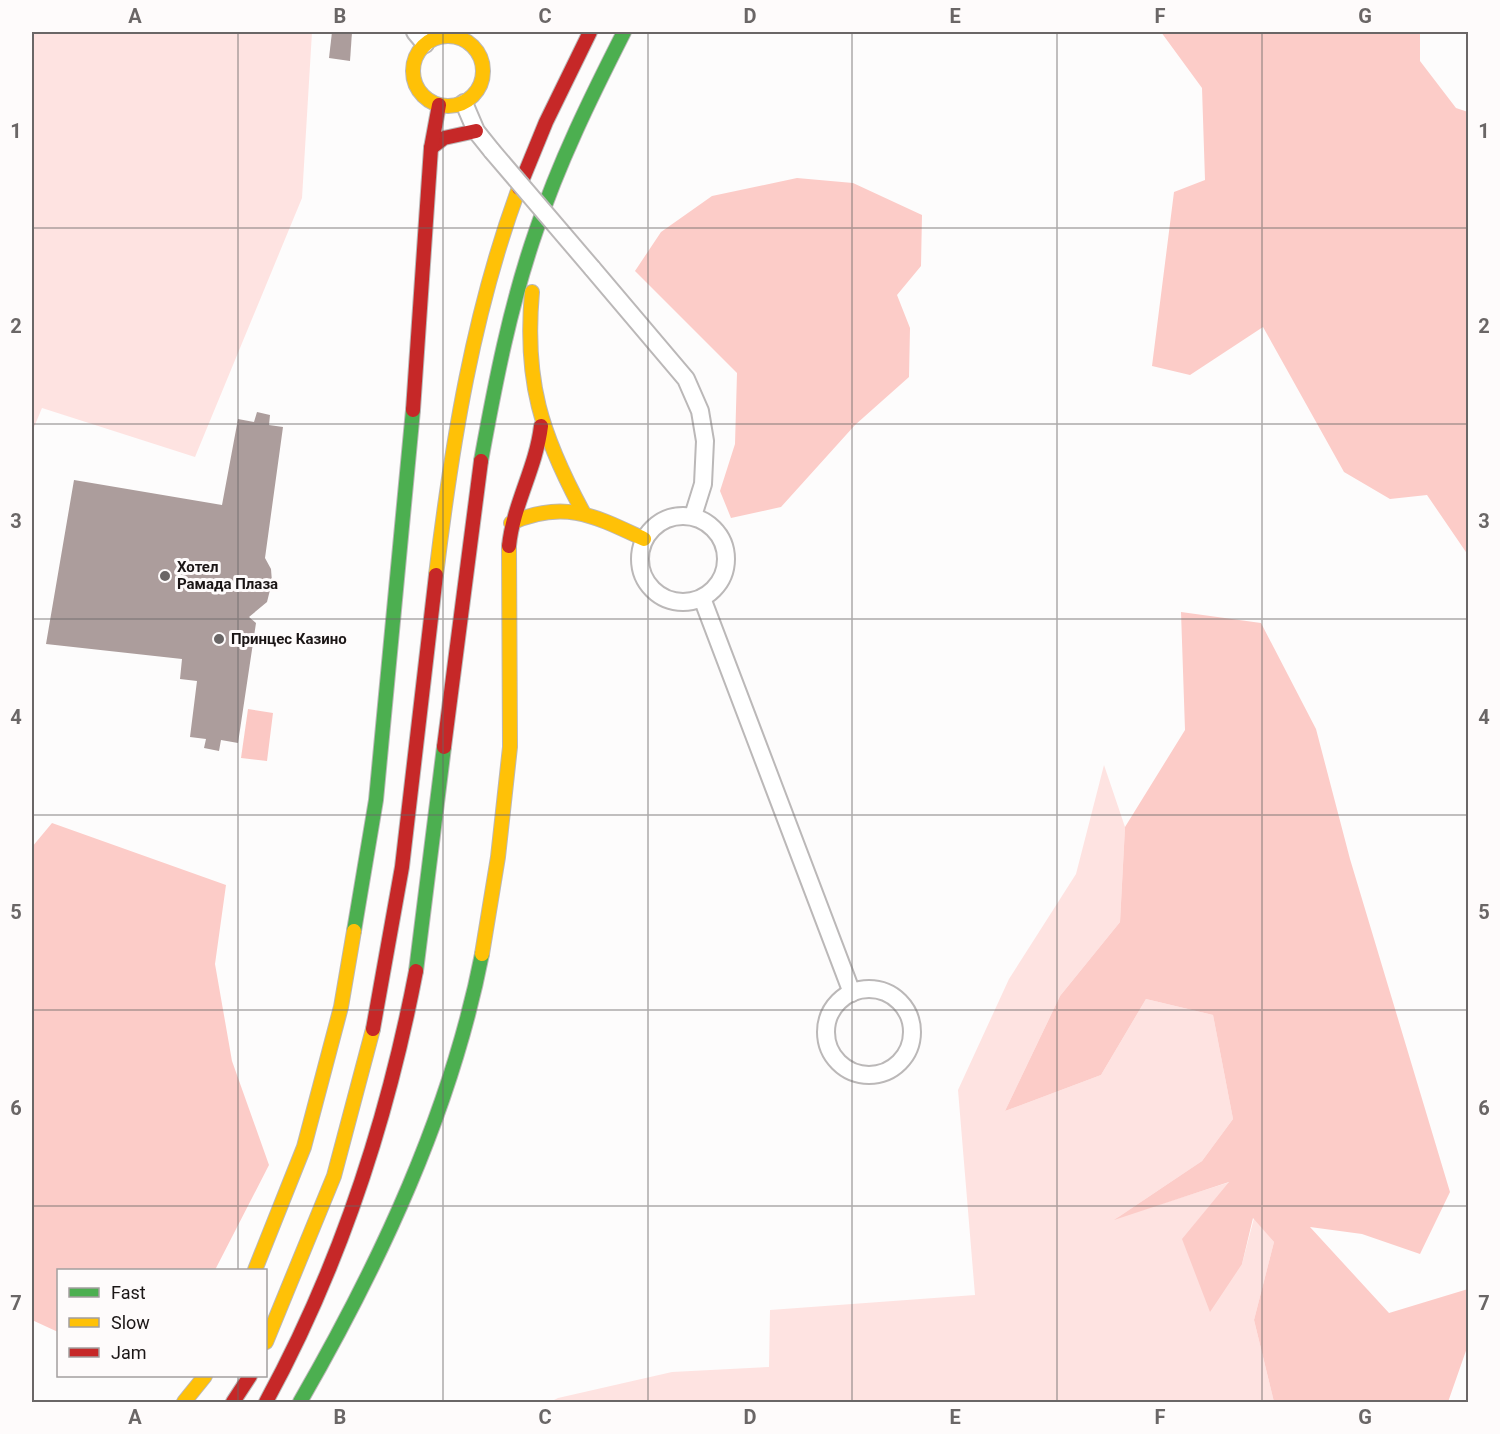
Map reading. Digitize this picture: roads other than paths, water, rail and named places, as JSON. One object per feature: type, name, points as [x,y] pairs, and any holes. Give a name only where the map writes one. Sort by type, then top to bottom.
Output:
[{"type":"main road","points":[[267,1339],[341,1154],[370,1042],[392,933],[410,809],[430,619],[459,408],[476,334],[493,268],[535,149],[562,83],[590,32]]},
{"type":"main road","points":[[584,512],[552,455],[541,426],[531,383],[530,308],[537,260],[570,158],[618,54],[625,32]]},
{"type":"main road","points":[[266,1402],[315,1305],[353,1208],[392,1078],[419,955],[465,569],[480,469],[498,375],[525,263],[556,172],[625,32]]},
{"type":"main road","points":[[456,37],[467,42],[476,50],[481,61],[481,79],[473,95],[464,103],[456,106],[439,105],[424,97],[414,83],[414,62],[420,38],[456,37]]},
{"type":"main road","points":[[255,1269],[304,1147],[341,1007],[376,800],[406,494],[431,148],[439,105]]},
{"type":"main road","points":[[431,148],[444,138],[476,131]]},
{"type":"main road","points":[[300,1402],[363,1287],[408,1187],[438,1107],[473,993],[496,865],[508,773],[512,669],[508,552],[511,523],[535,464],[540,446],[541,426]]},
{"type":"main road","points":[[511,523],[542,511],[563,509],[584,512],[644,539]]},
{"type":"main road","points":[[184,1402],[204,1377]]},
{"type":"main road","points":[[233,1402],[249,1377]]},
{"type":"street","points":[[464,103],[476,131],[492,151],[686,379],[700,411],[705,441],[704,473],[693,516]]},
{"type":"street","points":[[679,515],[693,516],[706,522],[717,531],[727,555],[721,581],[702,598],[676,601],[663,597],[652,589],[640,565],[644,539],[653,527],[665,519],[679,515]]},
{"type":"street","points":[[702,598],[852,993]]},
{"type":"street","points":[[866,989],[881,990],[900,1002],[911,1022],[912,1036],[909,1051],[900,1063],[887,1072],[874,1075],[854,1072],[838,1061],[830,1050],[826,1037],[832,1011],[852,993],[866,989]]},
{"type":"place","name":"Хотел Рамада Плаза","points":[[165,576]]},
{"type":"place","name":"Принцес Казино","points":[[219,639]]}]
